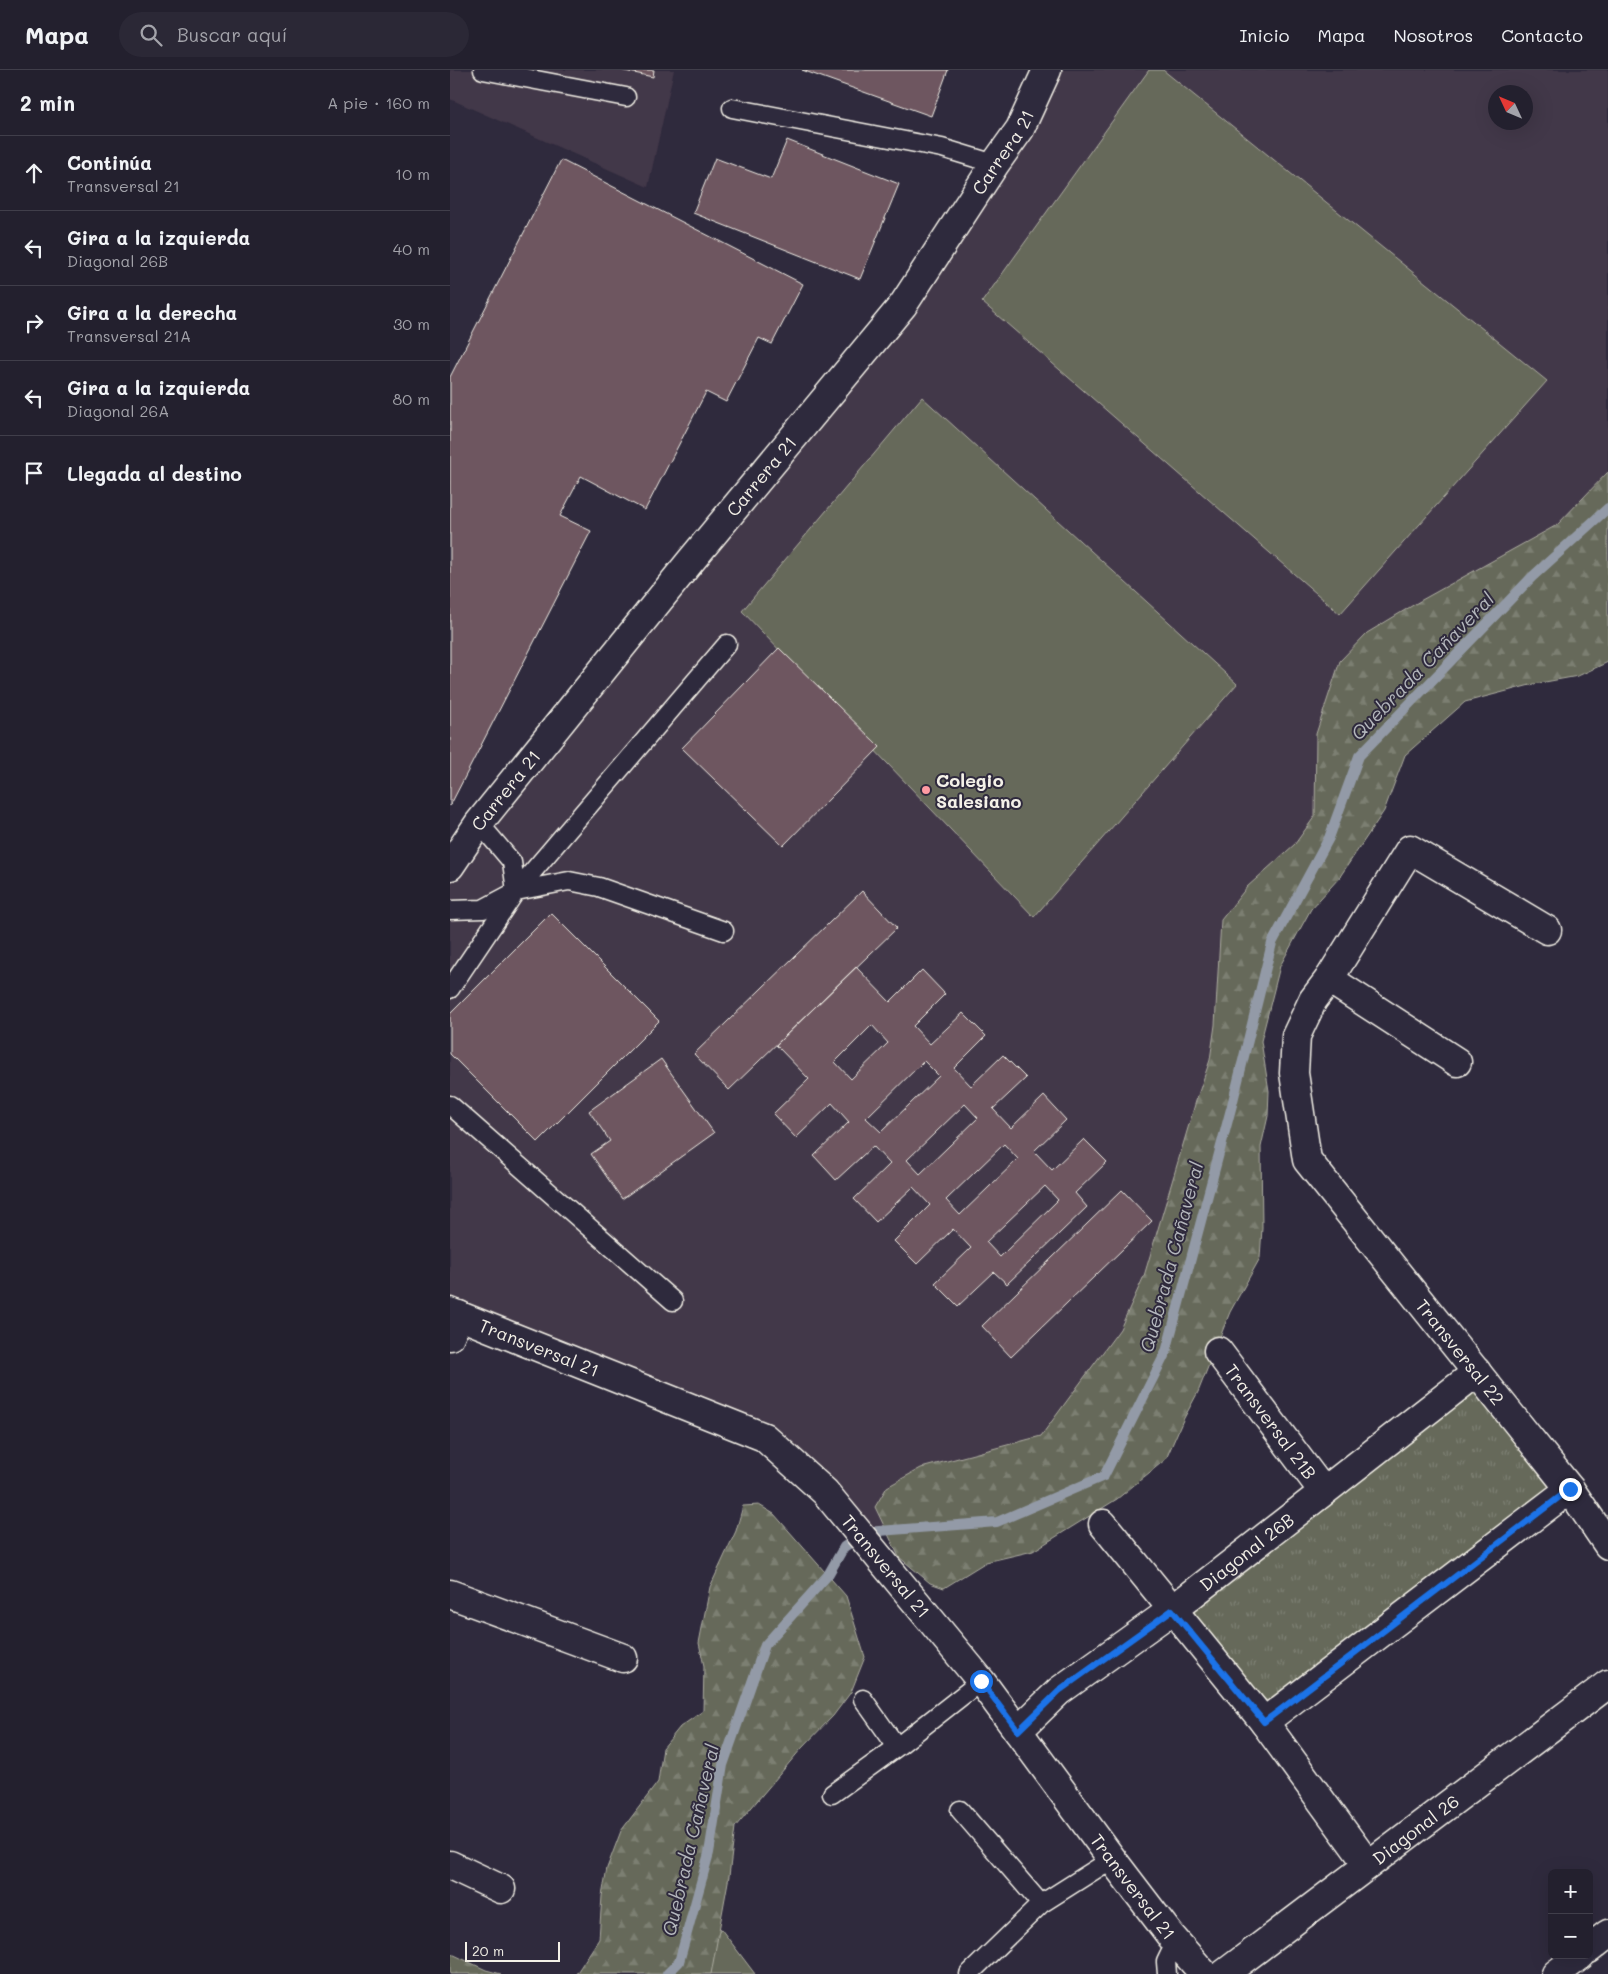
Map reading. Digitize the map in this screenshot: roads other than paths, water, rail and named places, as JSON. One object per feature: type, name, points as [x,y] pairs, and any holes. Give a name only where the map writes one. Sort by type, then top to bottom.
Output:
[{"type":"street","name":"Carrera 21","points":[[450,866],[479,823],[903,304],[1020,129],[1047,70]]},
{"type":"street","points":[[1457,1062],[1329,978],[1410,849],[1547,930]]},
{"type":"street","name":"Transversal 22","points":[[1329,978],[1313,1000],[1296,1036],[1294,1073],[1307,1160],[1570,1489],[1608,1545]]},
{"type":"street","name":"Transversal 21","points":[[453,1321],[764,1437],[824,1492],[981,1681],[1112,1859],[1204,1974]]},
{"type":"street","name":"Transversal 21B","points":[[1218,1351],[1323,1491]]},
{"type":"street","name":"Diagonal 26B","points":[[1018,1731],[1059,1691],[1172,1610],[1477,1372]]},
{"type":"street","points":[[1264,1722],[1570,1489]]},
{"type":"street","points":[[1103,1524],[1264,1722],[1368,1865]]},
{"type":"street","points":[[450,1594],[623,1658]]},
{"type":"street","name":"Diagonal 26","points":[[1224,1974],[1608,1684]]},
{"type":"street","points":[[450,1865],[500,1889]]},
{"type":"street","points":[[1593,1946],[1608,1934]]},
{"type":"street","points":[[1556,1974],[1576,1959]]},
{"type":"lane","points":[[483,70],[626,97]]},
{"type":"lane","points":[[732,108],[942,148],[995,164]]},
{"type":"lane","points":[[450,989],[516,891],[728,644]]},
{"type":"lane","points":[[479,823],[512,862],[516,891]]},
{"type":"lane","points":[[450,910],[483,909],[516,891],[569,881],[599,887],[724,931]]},
{"type":"lane","points":[[450,1106],[673,1301]]},
{"type":"lane","points":[[832,1794],[981,1681]]},
{"type":"lane","points":[[863,1699],[897,1746]]},
{"type":"lane","points":[[960,1810],[1041,1904]]},
{"type":"lane","points":[[969,1974],[1041,1904],[1112,1859]]},
{"type":"lane","points":[[1167,1974],[1166,1962],[1176,1941]]},
{"type":"waterway","name":"Quebrada Cañaveral","points":[[667,1974],[679,1962],[709,1853],[723,1765],[765,1645],[828,1575],[844,1547],[866,1532],[997,1522],[1104,1476],[1166,1352],[1232,1105],[1272,943],[1329,838],[1359,756],[1532,577],[1608,508]]},
{"type":"place","name":"Colegio Salesiano","points":[[926,790]]}]
